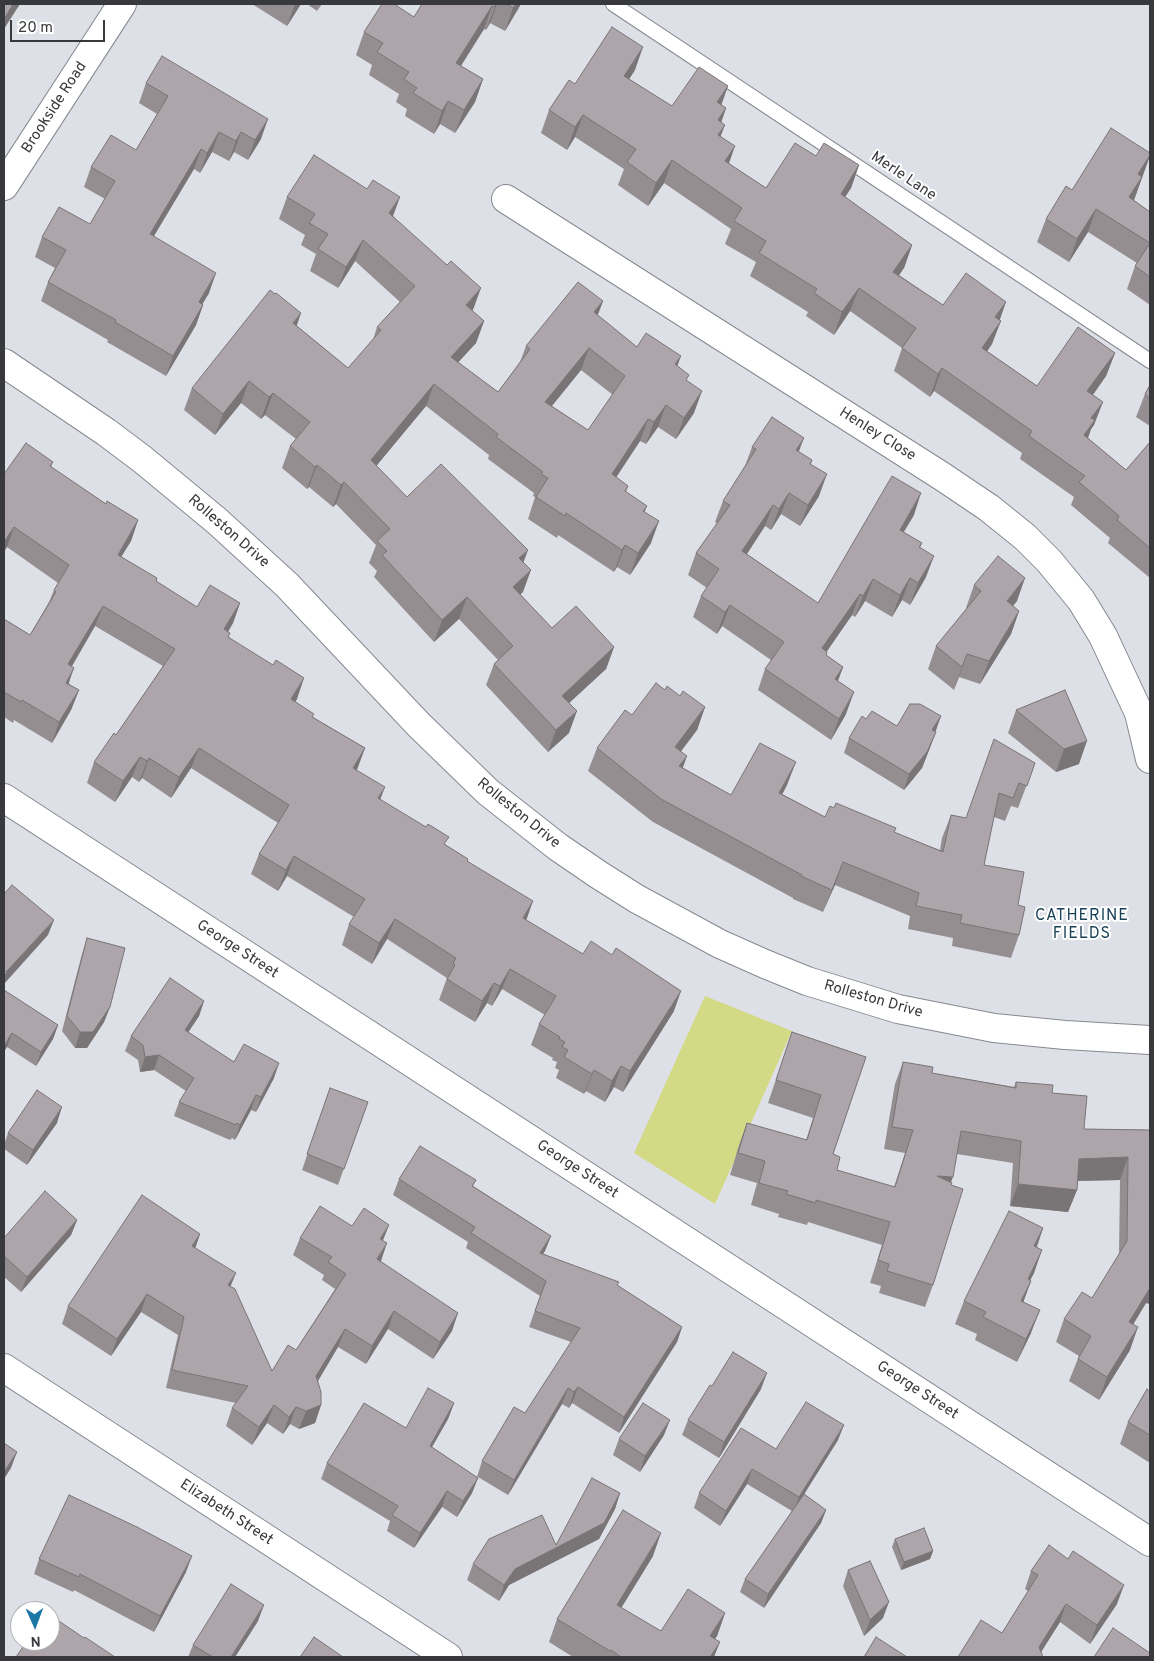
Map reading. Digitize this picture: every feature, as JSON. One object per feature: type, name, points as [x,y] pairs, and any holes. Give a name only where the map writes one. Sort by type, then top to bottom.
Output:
[{"type":"street","name":"Brookside Road","points":[[4,186],[122,4]]},
{"type":"street","name":"Henley Close","points":[[506,199],[943,476],[989,508],[1019,532],[1049,561],[1080,600],[1103,636],[1144,711],[1150,759]]},
{"type":"street","name":"Rolleston Drive","points":[[4,363],[106,432],[203,509],[286,585],[418,724],[488,792],[558,847],[637,900],[720,944],[765,964],[807,981],[898,1009],[1002,1029],[1150,1040]]},
{"type":"street","name":"George Street","points":[[4,798],[1150,1542]]},
{"type":"street","name":"Elizabeth Street","points":[[4,1368],[448,1657]]},
{"type":"lane","name":"Merle Lane","points":[[612,4],[1150,361]]},
{"type":"green space","points":[[705,996],[792,1031],[715,1204],[634,1153]]},
{"type":"building","points":[[4,4],[13,4],[4,19]]},
{"type":"building","points":[[382,4],[394,4],[414,17],[422,4],[496,4],[494,7],[492,6],[456,63],[483,79],[464,110],[448,101],[442,111],[413,93],[417,88],[404,79],[409,72],[377,52],[383,43],[364,32]]},
{"type":"building","points":[[506,4],[516,4],[513,8]]},
{"type":"building","points":[[612,27],[643,47],[624,76],[672,106],[699,67],[728,86],[717,102],[726,108],[718,120],[725,125],[718,135],[735,146],[725,161],[766,188],[795,143],[816,156],[824,143],[859,165],[841,194],[912,245],[893,272],[943,305],[966,273],[1006,302],[995,317],[1001,321],[982,348],[1037,386],[1078,327],[1115,353],[1087,391],[1103,402],[1091,418],[1095,420],[1084,435],[1126,470],[1150,442],[1150,548],[1117,520],[1119,516],[1079,482],[1085,476],[1029,436],[1032,431],[942,368],[938,374],[902,348],[916,328],[859,288],[842,312],[814,293],[817,289],[759,253],[766,241],[734,221],[742,208],[672,160],[656,183],[627,162],[636,149],[583,115],[575,127],[549,110],[569,80],[575,84]]},
{"type":"building","points":[[162,56],[268,119],[255,140],[241,132],[236,141],[219,132],[207,153],[201,149],[150,234],[216,273],[199,302],[203,305],[173,356],[115,322],[116,320],[48,282],[66,250],[42,237],[59,207],[90,224],[115,181],[91,167],[111,135],[136,150],[168,96],[146,83]]},
{"type":"building","points":[[1111,128],[1150,153],[1138,174],[1142,177],[1129,197],[1150,212],[1150,243],[1096,209],[1077,239],[1046,219],[1066,186],[1072,190]]},
{"type":"building","points":[[314,155],[367,189],[373,180],[400,197],[389,213],[447,265],[451,261],[481,288],[466,305],[484,321],[451,357],[498,392],[530,349],[526,346],[578,282],[603,301],[594,312],[637,347],[646,333],[681,356],[675,364],[689,375],[686,380],[702,391],[684,418],[666,405],[654,422],[648,419],[612,474],[628,486],[625,491],[647,506],[643,511],[659,521],[638,553],[625,545],[622,550],[566,513],[565,516],[536,497],[548,478],[541,474],[543,472],[496,437],[498,434],[434,384],[371,460],[407,497],[441,464],[528,550],[519,558],[531,570],[513,587],[552,628],[576,606],[614,647],[562,696],[577,711],[556,730],[494,664],[513,646],[467,597],[442,620],[382,555],[387,551],[377,541],[390,529],[344,482],[341,485],[290,446],[310,422],[273,393],[269,397],[249,381],[223,414],[192,388],[270,290],[301,313],[293,323],[348,368],[381,330],[377,327],[415,286],[363,240],[346,267],[318,249],[328,234],[309,223],[315,214],[287,197]],"holes":[[[589,348],[625,376],[588,430],[545,402]]]},
{"type":"building","points":[[1150,243],[1150,277],[1135,266]]},
{"type":"building","points":[[1150,385],[1150,398],[1145,394]]},
{"type":"building","points":[[772,417],[804,438],[796,450],[812,460],[810,464],[827,474],[808,505],[789,493],[779,509],[773,505],[742,551],[818,603],[892,476],[921,493],[900,530],[922,543],[919,547],[934,556],[918,583],[910,578],[900,595],[873,579],[863,596],[860,594],[822,648],[827,652],[826,655],[843,667],[835,679],[854,692],[839,719],[765,669],[784,642],[730,605],[725,612],[701,596],[719,569],[696,553],[730,505],[723,501],[756,449],[752,447]]},
{"type":"building","points":[[26,443],[53,462],[50,466],[106,504],[107,501],[138,520],[118,555],[157,578],[156,581],[197,607],[210,585],[240,603],[224,629],[230,633],[228,637],[273,665],[276,660],[304,678],[291,699],[314,714],[312,717],[365,748],[353,768],[385,787],[378,798],[426,827],[428,824],[449,837],[444,844],[468,859],[467,861],[533,901],[523,918],[583,954],[591,941],[612,955],[616,948],[681,991],[630,1071],[621,1066],[612,1081],[594,1070],[592,1074],[564,1057],[568,1050],[562,1047],[565,1042],[539,1024],[556,996],[510,969],[500,986],[494,983],[482,1001],[447,979],[455,965],[453,963],[456,958],[395,919],[379,943],[349,924],[365,899],[294,856],[286,870],[259,854],[289,805],[199,748],[179,777],[149,758],[147,761],[140,757],[123,781],[94,762],[114,733],[116,735],[175,649],[103,606],[68,664],[74,668],[66,683],[79,690],[59,722],[22,700],[21,702],[4,692],[4,619],[30,635],[56,592],[54,590],[69,565],[14,527],[4,542],[4,474]]},
{"type":"building","points":[[998,556],[1025,578],[1007,601],[1019,611],[989,661],[967,654],[962,667],[936,646],[981,591],[974,585]]},
{"type":"building","points":[[656,683],[665,690],[667,686],[680,696],[683,691],[705,707],[675,747],[687,756],[679,766],[731,795],[760,743],[796,762],[779,793],[825,817],[830,806],[834,808],[836,803],[896,828],[894,832],[943,852],[951,815],[966,818],[994,739],[1035,763],[1027,786],[1019,783],[1013,798],[999,793],[984,865],[1024,872],[1018,905],[1025,907],[1019,935],[960,923],[962,915],[916,906],[919,893],[843,862],[832,890],[801,876],[661,799],[597,748],[625,710],[632,715]]},
{"type":"building","points":[[1065,690],[1087,741],[1064,749],[1016,710]]},
{"type":"building","points":[[910,704],[920,704],[941,716],[932,730],[936,732],[927,752],[909,774],[849,738],[862,716],[866,719],[872,711],[897,726]]},
{"type":"building","points":[[12,885],[54,920],[6,972],[4,971],[4,894]]},
{"type":"building","points":[[87,938],[125,948],[110,1007],[93,1032],[80,1032],[67,1016]]},
{"type":"building","points":[[170,978],[204,1001],[185,1030],[234,1062],[244,1044],[279,1063],[261,1097],[256,1095],[240,1125],[179,1102],[194,1078],[159,1055],[145,1057],[143,1045],[131,1036]]},
{"type":"building","points":[[4,990],[58,1025],[41,1052],[12,1033],[4,1046]]},
{"type":"building","points":[[792,1032],[866,1057],[833,1154],[840,1157],[837,1170],[895,1187],[913,1130],[892,1127],[903,1062],[933,1067],[932,1073],[1016,1088],[1016,1082],[1053,1085],[1052,1093],[1087,1096],[1084,1129],[1150,1130],[1150,1288],[1129,1322],[1138,1327],[1107,1377],[1078,1359],[1091,1336],[1064,1319],[1082,1292],[1092,1298],[1127,1241],[1128,1157],[1079,1159],[1077,1190],[1018,1184],[1021,1141],[961,1131],[953,1177],[937,1176],[952,1183],[951,1185],[963,1189],[933,1285],[887,1271],[889,1264],[878,1260],[890,1222],[816,1200],[816,1203],[786,1194],[788,1191],[759,1183],[765,1161],[738,1153],[747,1123],[807,1140],[821,1095],[776,1080]]},
{"type":"building","points":[[330,1088],[368,1102],[344,1169],[307,1154]]},
{"type":"building","points":[[37,1090],[62,1107],[33,1150],[8,1133]]},
{"type":"building","points":[[420,1146],[476,1180],[472,1186],[551,1236],[540,1253],[619,1282],[617,1285],[682,1327],[624,1417],[578,1387],[574,1392],[568,1388],[514,1480],[482,1461],[514,1407],[525,1413],[580,1328],[535,1311],[546,1281],[471,1233],[475,1227],[399,1179]]},
{"type":"building","points":[[45,1191],[77,1220],[27,1277],[4,1256],[4,1238]]},
{"type":"building","points":[[142,1195],[200,1234],[192,1246],[236,1273],[228,1285],[235,1289],[272,1371],[288,1345],[296,1350],[346,1274],[328,1262],[332,1257],[300,1238],[320,1206],[352,1226],[364,1208],[389,1225],[380,1239],[387,1243],[377,1259],[458,1313],[440,1342],[394,1311],[372,1346],[345,1329],[316,1376],[321,1392],[321,1405],[306,1411],[296,1407],[289,1417],[274,1405],[259,1427],[232,1408],[248,1386],[172,1370],[184,1317],[147,1294],[117,1339],[68,1306]]},
{"type":"building","points":[[1009,1211],[1043,1228],[1034,1246],[1042,1250],[1028,1279],[1031,1281],[1021,1301],[1040,1310],[1026,1339],[983,1317],[986,1312],[964,1301]]},
{"type":"building","points":[[733,1352],[767,1373],[724,1442],[688,1420]]},
{"type":"building","points":[[428,1388],[454,1403],[430,1446],[478,1478],[463,1501],[447,1491],[420,1533],[392,1515],[398,1506],[327,1463],[364,1403],[406,1428]]},
{"type":"building","points":[[1147,1389],[1150,1392],[1150,1435],[1128,1422]]},
{"type":"building","points":[[806,1402],[844,1425],[799,1497],[752,1469],[726,1511],[699,1493],[741,1428],[776,1449]]},
{"type":"building","points":[[643,1403],[670,1420],[645,1456],[619,1439]]},
{"type":"building","points":[[4,1443],[17,1452],[4,1472]]},
{"type":"building","points":[[592,1478],[620,1493],[604,1523],[515,1569],[504,1585],[473,1564],[489,1539],[542,1515],[556,1545]]},
{"type":"building","points":[[804,1494],[826,1510],[768,1594],[745,1579]]},
{"type":"building","points":[[69,1495],[137,1527],[192,1556],[160,1616],[80,1574],[79,1577],[39,1559]]},
{"type":"building","points":[[623,1510],[661,1533],[617,1605],[661,1631],[688,1589],[725,1613],[710,1636],[720,1642],[710,1657],[621,1657],[557,1619]]},
{"type":"building","points":[[924,1528],[933,1551],[904,1562],[895,1539]]},
{"type":"building","points":[[1049,1545],[1068,1559],[1073,1551],[1124,1585],[1097,1625],[1066,1604],[1039,1647],[1043,1657],[958,1657],[981,1620],[1002,1633],[1038,1575],[1031,1571]]},
{"type":"building","points":[[870,1561],[889,1602],[870,1620],[848,1570]]},
{"type":"building","points":[[231,1584],[264,1605],[231,1657],[213,1657],[193,1645]]},
{"type":"building","points":[[60,1622],[115,1657],[16,1657],[20,1651],[60,1651]]},
{"type":"building","points":[[1113,1628],[1150,1653],[1150,1657],[1094,1657]]},
{"type":"building","points":[[314,1637],[343,1657],[300,1657]]},
{"type":"building","points":[[876,1637],[907,1657],[864,1657]]},
{"type":"district","name":"CATHERINE FIELDS","points":[[1082,926]]}]
